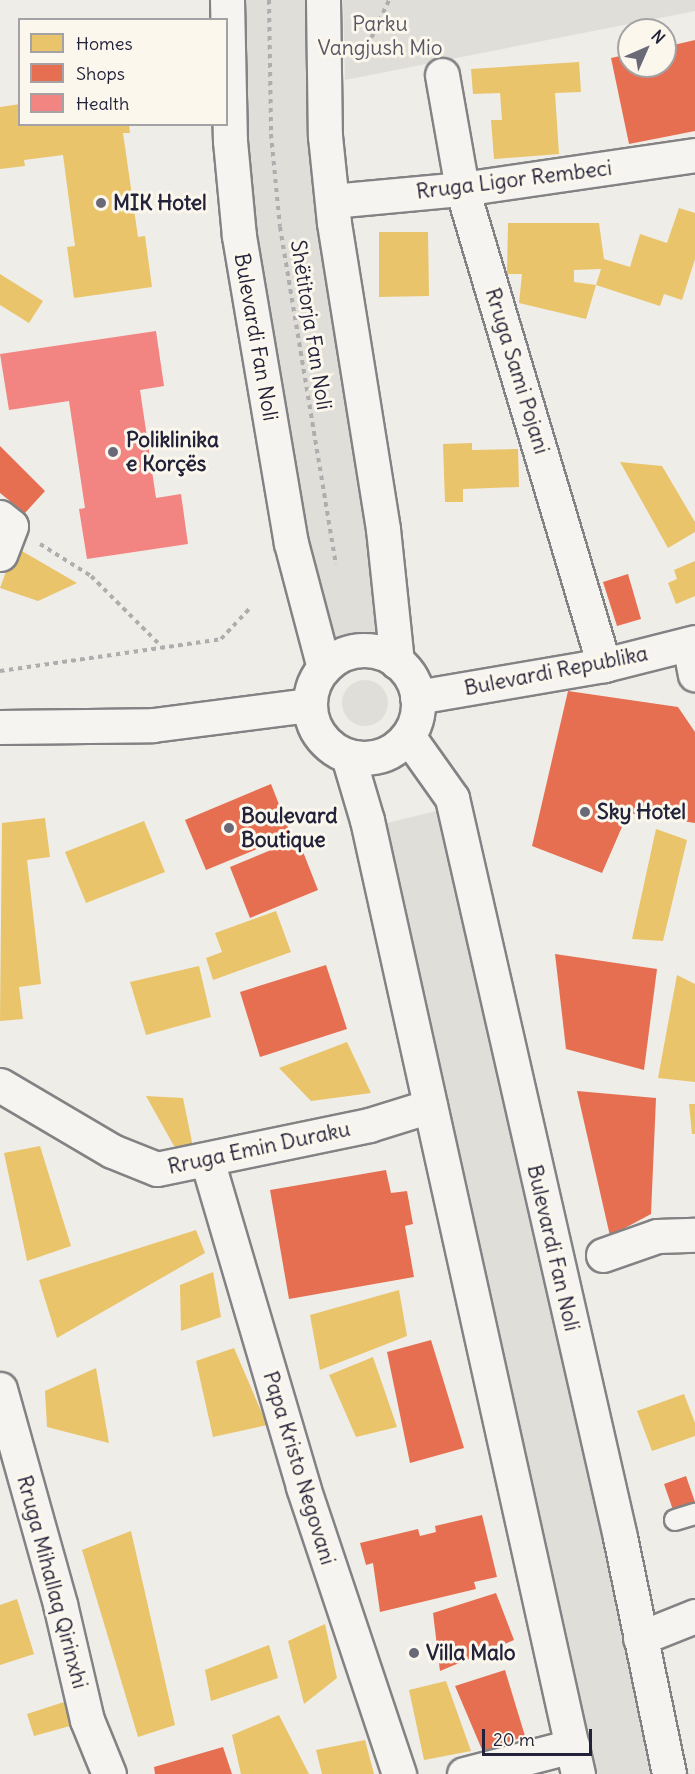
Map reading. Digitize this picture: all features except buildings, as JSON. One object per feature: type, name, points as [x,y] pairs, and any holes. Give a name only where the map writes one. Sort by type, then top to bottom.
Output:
[{"type":"main road","name":"Bulevardi Fan Noli","points":[[227,0],[227,18]]},
{"type":"main road","points":[[323,0],[324,69],[332,201],[383,529],[397,662]]},
{"type":"main road","name":"Bulevardi Fan Noli","points":[[228,47],[230,141],[239,236],[291,543],[324,668]]},
{"type":"main road","name":"Rruga Sami Pojani","points":[[442,75],[462,189],[604,665]]},
{"type":"main road","name":"Rruga Ligor Rembeci","points":[[332,201],[462,189],[695,155]]},
{"type":"main road","points":[[360,650],[373,651],[397,662],[414,684],[417,697],[417,710],[408,736],[387,753],[374,757],[348,756],[336,751],[317,731],[310,705],[311,692],[324,668],[334,659],[360,650]]},
{"type":"main road","name":"Bulevardi Republika","points":[[417,697],[604,665],[693,653]]},
{"type":"main road","points":[[0,727],[153,725],[310,705]]},
{"type":"main road","name":"Bulevardi Fan Noli","points":[[408,736],[452,798],[669,1774]]},
{"type":"main road","points":[[348,756],[367,820],[575,1760],[464,1774]]},
{"type":"main road","name":"Rruga Emin Duraku","points":[[0,1085],[140,1165],[157,1169],[369,1125],[430,1106]]},
{"type":"main road","name":"Papa Kristo Negovani","points":[[207,1160],[303,1487],[399,1774]]},
{"type":"main road","points":[[603,1255],[657,1236],[695,1235]]},
{"type":"main road","name":"Rruga Mihallaq Qirinxhi","points":[[2,1404],[87,1720],[109,1774]]},
{"type":"main road","points":[[640,1638],[695,1616]]},
{"type":"lane","points":[[675,1520],[695,1514]]},
{"type":"path","name":"Shëtitorja Fan Noli","points":[[269,0],[271,134],[280,227],[336,567]]},
{"type":"path","points":[[324,69],[359,64],[389,0]]},
{"type":"path","points":[[4,532],[91,576],[163,648]]},
{"type":"path","points":[[0,671],[221,639],[250,608]]},
{"type":"green space","points":[[234,0],[315,0],[390,647],[327,657],[247,246]]},
{"type":"green space","name":"Parku Vangjush Mio","points":[[343,0],[695,0],[695,11],[659,18],[617,18],[617,26],[345,80]]},
{"type":"green space","points":[[365,680],[374,681],[382,686],[387,694],[387,712],[382,720],[374,725],[365,726],[356,725],[348,720],[343,712],[342,703],[343,694],[348,686],[356,681]]},
{"type":"green space","points":[[444,809],[657,1774],[586,1774],[379,825]]},
{"type":"place","name":"MIK Hotel","points":[[101,203]]},
{"type":"place","name":"Poliklinika e Korçës","points":[[113,452]]},
{"type":"place","name":"Sky Hotel","points":[[585,812]]},
{"type":"place","name":"Boulevard Boutique","points":[[229,828]]},
{"type":"place","name":"Villa Malo","points":[[414,1653]]}]
